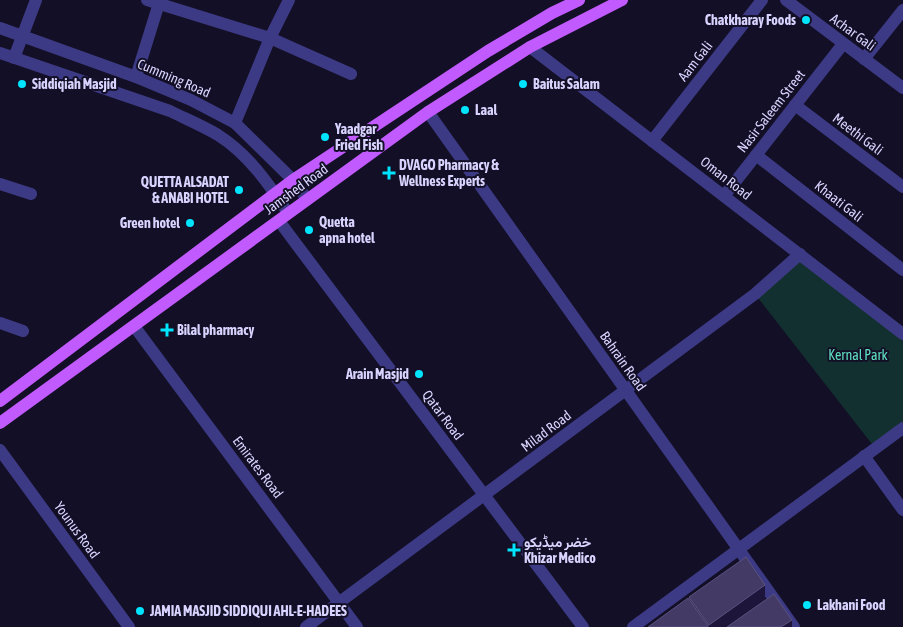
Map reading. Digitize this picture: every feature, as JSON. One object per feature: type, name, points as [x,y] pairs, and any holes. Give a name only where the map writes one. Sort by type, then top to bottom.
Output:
[{"type":"main road","name":"Jamshed Road","points":[[0,401],[294,180],[488,51],[552,13],[579,0]]},
{"type":"main road","name":"Jamshed Road","points":[[0,423],[428,112],[530,47],[622,0]]},
{"type":"street","points":[[14,58],[36,0]]},
{"type":"street","points":[[235,123],[270,38],[289,0]]},
{"type":"street","name":"Aam Gali","points":[[652,141],[762,0]]},
{"type":"street","name":"Achar Gali","points":[[786,0],[903,88]]},
{"type":"street","points":[[136,77],[156,1],[270,38],[351,74]]},
{"type":"street","points":[[864,59],[903,10]]},
{"type":"street","name":"Cumming Road","points":[[0,28],[136,77],[191,100],[235,123],[294,180],[307,199]]},
{"type":"street","name":"Nasir Saleem Street","points":[[724,196],[843,44]]},
{"type":"street","name":"Oman Road","points":[[530,47],[903,334]]},
{"type":"street","points":[[0,53],[135,98],[194,122],[219,136],[240,152],[275,194],[283,217]]},
{"type":"street","name":"Meethi Gali","points":[[795,105],[903,187]]},
{"type":"street","name":"Bahrain Road","points":[[428,112],[794,627]]},
{"type":"street","name":"Khaati Gali","points":[[756,155],[903,270]]},
{"type":"street","points":[[0,184],[30,194]]},
{"type":"street","name":"Qatar Road","points":[[283,217],[582,627]]},
{"type":"street","name":"Milad Road","points":[[306,627],[755,294],[800,254]]},
{"type":"street","points":[[0,323],[23,331]]},
{"type":"street","name":"Emirates Road","points":[[134,326],[357,627]]},
{"type":"street","points":[[633,627],[903,428]]},
{"type":"street","name":"Younus Road","points":[[0,450],[129,627]]},
{"type":"street","points":[[864,456],[903,510]]},
{"type":"green space","name":"Kernal Park","points":[[800,254],[903,334],[903,428],[875,448],[755,294]]},
{"type":"building","points":[[746,557],[765,585],[709,625],[689,597]]},
{"type":"building","points":[[774,594],[792,620],[781,627],[727,627]]},
{"type":"building","points":[[688,598],[707,627],[648,627]]},
{"type":"place","name":"Chatkharay Foods","points":[[806,20]]},
{"type":"place","name":"Siddiqiah Masjid","points":[[22,84]]},
{"type":"place","name":"Baitus Salam","points":[[523,84]]},
{"type":"place","name":"Laal","points":[[465,110]]},
{"type":"place","name":"Yaadgar Fried Fish","points":[[325,137]]},
{"type":"place","name":"DVAGO Pharmacy & Wellness Experts","points":[[389,173]]},
{"type":"place","name":"QUETTA ALSADAT & ANABI HOTEL","points":[[239,190]]},
{"type":"place","name":"Green hotel","points":[[190,223]]},
{"type":"place","name":"Quetta apna hotel","points":[[309,230]]},
{"type":"place","name":"Bilal pharmacy","points":[[167,330]]},
{"type":"place","name":"Arain Masjid","points":[[419,374]]},
{"type":"place","name":"خضر میڈیکو Khizar Medico","points":[[514,550]]},
{"type":"place","name":"Lakhani Food","points":[[807,605]]},
{"type":"place","name":"JAMIA MASJID SIDDIQUI AHL-E-HADEES","points":[[140,611]]}]
